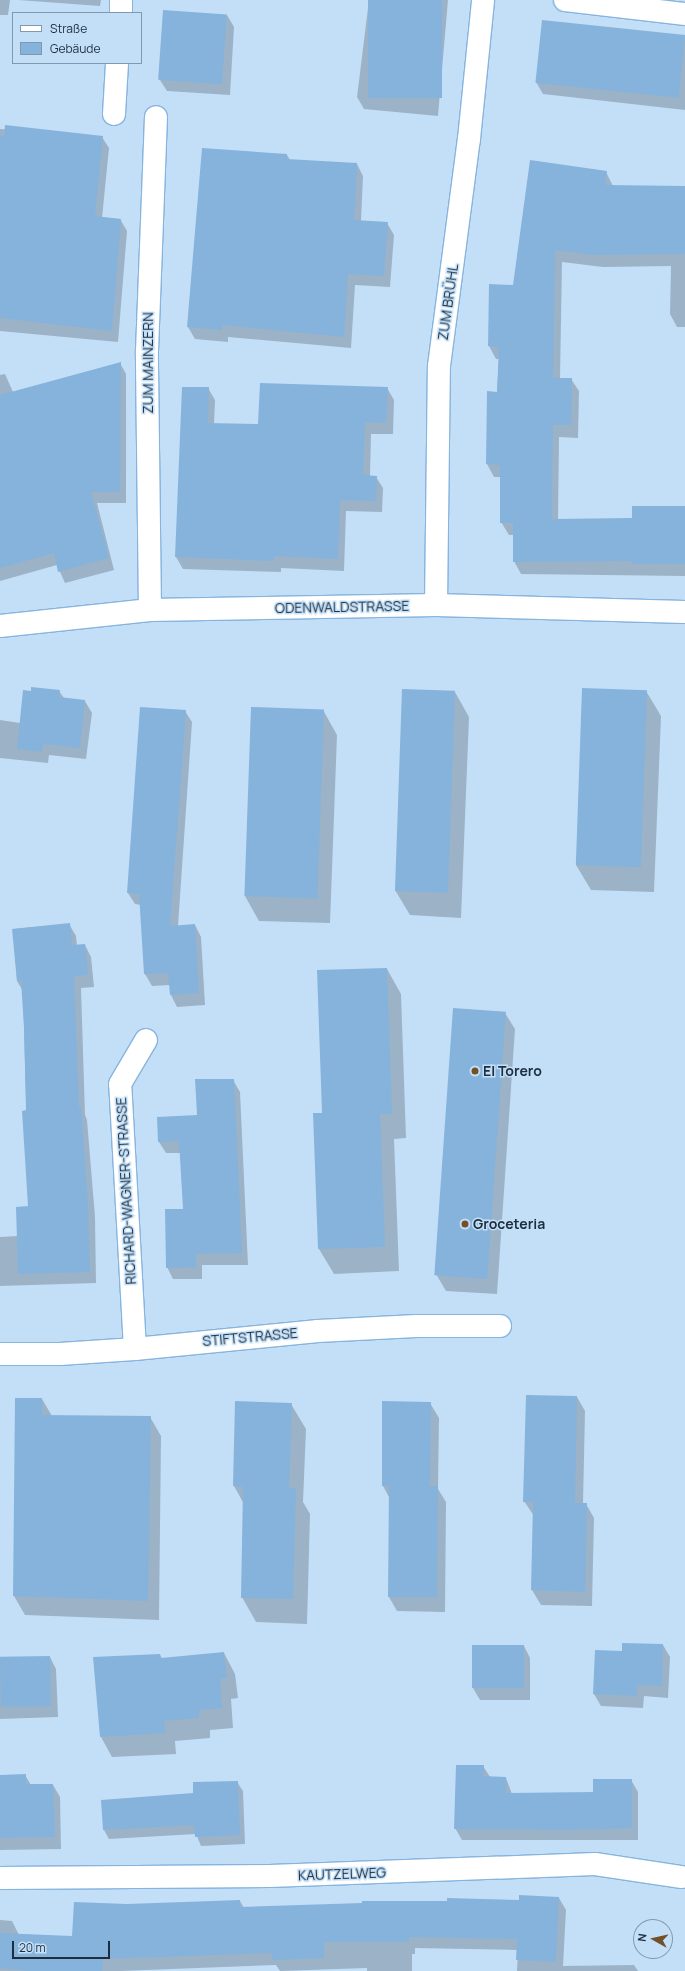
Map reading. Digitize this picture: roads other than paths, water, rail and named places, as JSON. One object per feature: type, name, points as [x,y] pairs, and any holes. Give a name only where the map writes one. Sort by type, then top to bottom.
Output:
[{"type":"street","points":[[121,12],[122,0]]},
{"type":"street","name":"ZUM BRÜHL","points":[[436,605],[439,366],[469,139],[483,0]]},
{"type":"street","points":[[565,0],[685,14]]},
{"type":"street","points":[[114,114],[117,64]]},
{"type":"street","name":"ZUM MAINZERN","points":[[150,610],[147,351],[156,117]]},
{"type":"street","name":"ODENWALDSTRASSE","points":[[0,626],[150,610],[436,605],[685,612]]},
{"type":"street","name":"RICHARD-WAGNER-STRASSE","points":[[135,1348],[120,1084],[146,1040]]},
{"type":"street","name":"STIFTSTRASSE","points":[[0,1354],[60,1354],[318,1331],[416,1326],[500,1326]]},
{"type":"street","name":"KAUTZELWEG","points":[[0,1878],[270,1876],[595,1864],[682,1877]]},
{"type":"place","name":"El Torero","points":[[475,1071]]},
{"type":"place","name":"Groceteria","points":[[465,1224]]}]
